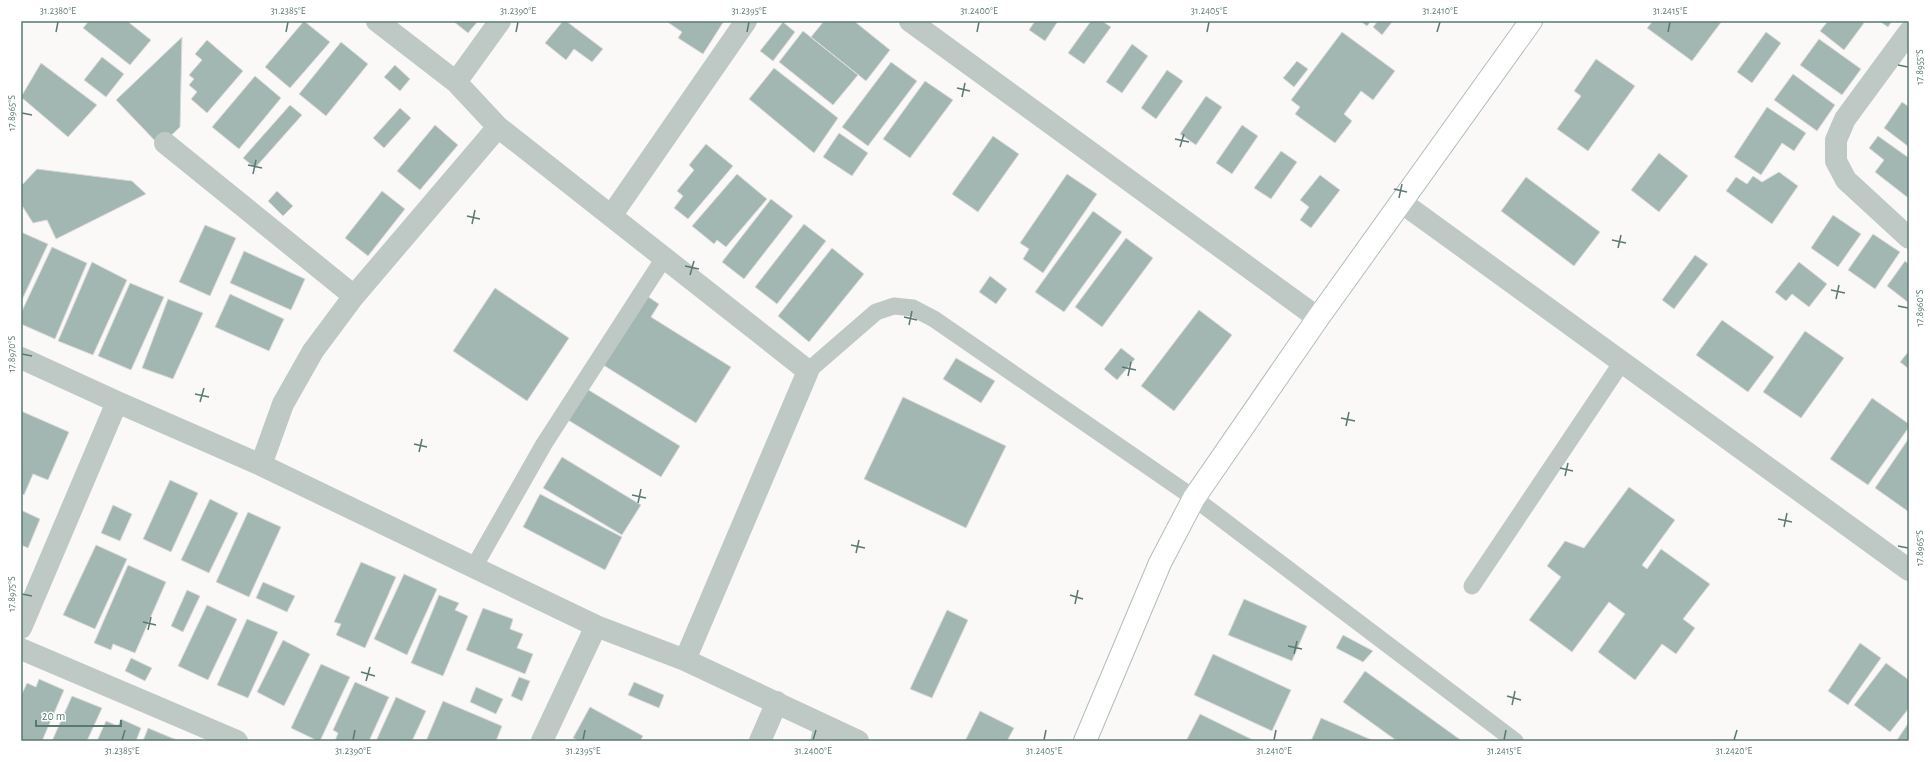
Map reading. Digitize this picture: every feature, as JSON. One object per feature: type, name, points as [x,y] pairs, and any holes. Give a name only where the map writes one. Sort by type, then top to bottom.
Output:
[{"type":"street","points":[[377,21],[456,82],[498,127],[808,371],[685,660]]},
{"type":"street","points":[[456,82],[500,21]]},
{"type":"street","points":[[611,216],[746,21]]},
{"type":"street","points":[[910,21],[1318,318]]},
{"type":"street","points":[[1085,741],[1160,563],[1194,498],[1318,318],[1531,21]]},
{"type":"street","points":[[1909,32],[1845,119],[1836,140],[1836,161],[1846,180],[1909,238]]},
{"type":"street","points":[[261,465],[283,404],[313,351],[354,296],[498,127]]},
{"type":"street","points":[[165,143],[354,296]]},
{"type":"street","points":[[1401,202],[1909,570]]},
{"type":"street","points":[[21,358],[261,465],[596,626],[685,660],[777,702],[821,732],[858,741]]},
{"type":"street","points":[[21,628],[117,402]]},
{"type":"street","points":[[542,741],[596,626]]},
{"type":"street","points":[[21,649],[237,741]]},
{"type":"street","points":[[760,741],[777,702]]},
{"type":"lane","points":[[474,567],[544,444],[664,258]]},
{"type":"lane","points":[[808,371],[876,312],[894,306],[913,308],[934,319],[1194,498],[1515,741]]},
{"type":"lane","points":[[1472,586],[1622,362]]},
{"type":"building","points":[[89,21],[127,21],[151,40],[130,65],[83,28]]},
{"type":"building","points":[[304,21],[330,42],[290,88],[265,67]]},
{"type":"building","points":[[453,21],[478,21],[468,33]]},
{"type":"building","points":[[563,21],[566,21],[603,49],[592,62],[574,49],[566,60],[545,43]]},
{"type":"building","points":[[666,21],[724,21],[703,54],[678,38],[682,32]]},
{"type":"building","points":[[824,21],[854,21],[890,50],[866,81],[811,37]]},
{"type":"building","points":[[1035,21],[1058,21],[1045,41],[1029,30]]},
{"type":"building","points":[[1091,21],[1102,21],[1111,27],[1084,64],[1068,53]]},
{"type":"building","points":[[1360,21],[1371,21],[1367,26]]},
{"type":"building","points":[[1378,21],[1392,22],[1382,35],[1373,27]]},
{"type":"building","points":[[1653,21],[1722,21],[1692,61],[1647,28]]},
{"type":"building","points":[[1828,21],[1862,21],[1864,23],[1844,50],[1820,31]]},
{"type":"building","points":[[1879,21],[1892,21],[1888,27]]},
{"type":"building","points":[[783,22],[795,32],[773,61],[760,51]]},
{"type":"building","points":[[803,31],[858,75],[833,105],[779,62]]},
{"type":"building","points":[[1342,32],[1395,71],[1373,100],[1361,91],[1344,114],[1352,121],[1335,143],[1295,114],[1300,107],[1291,100]]},
{"type":"building","points":[[1766,32],[1781,43],[1752,83],[1737,72]]},
{"type":"building","points":[[182,37],[180,127],[160,146],[116,100]]},
{"type":"building","points":[[1819,39],[1861,69],[1842,95],[1800,65]]},
{"type":"building","points":[[207,40],[243,71],[207,113],[191,99],[197,92],[189,85],[194,79],[189,75],[202,60],[195,54]]},
{"type":"building","points":[[341,42],[368,64],[326,116],[299,94]]},
{"type":"building","points":[[1132,44],[1148,56],[1122,93],[1106,82]]},
{"type":"building","points":[[102,57],[124,74],[106,97],[84,80]]},
{"type":"building","points":[[1596,59],[1635,86],[1588,151],[1557,129],[1581,96],[1574,91]]},
{"type":"building","points":[[1297,61],[1308,69],[1294,87],[1283,78]]},
{"type":"building","points":[[891,62],[917,81],[868,146],[842,127]]},
{"type":"building","points":[[41,63],[97,105],[68,137],[21,97]]},
{"type":"building","points":[[395,65],[410,79],[400,91],[384,77]]},
{"type":"building","points":[[774,68],[838,118],[814,153],[749,99]]},
{"type":"building","points":[[1167,70],[1183,81],[1156,119],[1141,108]]},
{"type":"building","points":[[1793,74],[1835,105],[1817,131],[1774,100]]},
{"type":"building","points":[[255,76],[281,98],[239,149],[212,127]]},
{"type":"building","points":[[925,81],[953,100],[910,158],[883,139]]},
{"type":"building","points":[[1206,96],[1222,107],[1196,145],[1180,134]]},
{"type":"building","points":[[1902,102],[1909,107],[1909,147],[1884,128]]},
{"type":"building","points":[[290,105],[302,115],[255,168],[243,158]]},
{"type":"building","points":[[1767,107],[1806,133],[1794,151],[1782,143],[1761,175],[1734,157]]},
{"type":"building","points":[[400,108],[411,118],[384,148],[373,138]]},
{"type":"building","points":[[435,125],[458,145],[420,190],[397,171]]},
{"type":"building","points":[[1242,125],[1258,136],[1232,174],[1216,163]]},
{"type":"building","points":[[839,133],[868,153],[852,176],[823,157]]},
{"type":"building","points":[[993,136],[1019,154],[978,212],[952,194]]},
{"type":"building","points":[[1878,136],[1909,158],[1909,194],[1907,197],[1875,172],[1884,160],[1869,148]]},
{"type":"building","points":[[706,144],[733,166],[688,219],[674,208],[683,196],[677,191],[694,170],[689,165]]},
{"type":"building","points":[[1281,151],[1297,162],[1271,199],[1254,188]]},
{"type":"building","points":[[1659,153],[1688,176],[1659,212],[1631,190]]},
{"type":"building","points":[[37,169],[132,181],[146,194],[56,239],[47,220],[33,223],[21,204],[21,186]]},
{"type":"building","points":[[1779,172],[1798,186],[1772,224],[1726,191],[1736,177],[1747,184],[1753,176],[1762,182]]},
{"type":"building","points":[[737,174],[767,199],[726,247],[717,240],[714,244],[692,226]]},
{"type":"building","points":[[1067,174],[1097,194],[1043,273],[1023,259],[1029,249],[1020,243]]},
{"type":"building","points":[[1320,175],[1340,190],[1311,228],[1300,220],[1309,207],[1300,200]]},
{"type":"building","points":[[1526,177],[1600,232],[1574,266],[1501,211]]},
{"type":"building","points":[[277,191],[293,206],[283,216],[268,201]]},
{"type":"building","points":[[382,191],[405,209],[368,256],[345,238]]},
{"type":"building","points":[[771,199],[793,216],[744,279],[722,262]]},
{"type":"building","points":[[1093,211],[1122,232],[1064,312],[1035,292]]},
{"type":"building","points":[[1833,215],[1861,234],[1838,267],[1811,248]]},
{"type":"building","points":[[804,224],[826,241],[777,304],[755,287]]},
{"type":"building","points":[[205,225],[236,238],[210,296],[179,282]]},
{"type":"building","points":[[21,232],[48,244],[21,302]]},
{"type":"building","points":[[1873,234],[1900,252],[1875,289],[1848,270]]},
{"type":"building","points":[[1126,238],[1153,258],[1102,327],[1075,307]]},
{"type":"building","points":[[52,247],[87,263],[55,339],[21,324],[21,313]]},
{"type":"building","points":[[832,248],[864,274],[809,342],[778,316]]},
{"type":"building","points":[[244,251],[305,279],[291,310],[230,283]]},
{"type":"building","points":[[1695,255],[1708,264],[1674,309],[1662,300]]},
{"type":"building","points":[[1905,261],[1909,264],[1909,303],[1887,286]]},
{"type":"building","points":[[92,262],[127,280],[93,355],[58,341]]},
{"type":"building","points":[[1799,262],[1827,284],[1809,307],[1792,294],[1786,301],[1775,292]]},
{"type":"building","points":[[990,276],[1007,289],[996,304],[979,292]]},
{"type":"building","points":[[130,283],[164,297],[131,370],[98,356]]},
{"type":"building","points":[[495,288],[569,338],[527,401],[453,351]]},
{"type":"building","points":[[230,294],[284,319],[269,351],[215,327]]},
{"type":"building","points":[[644,294],[659,304],[651,317],[731,367],[696,423],[600,363]]},
{"type":"building","points":[[168,299],[203,313],[173,379],[142,368]]},
{"type":"building","points":[[1199,310],[1232,335],[1174,411],[1141,386]]},
{"type":"building","points":[[1722,320],[1774,357],[1748,392],[1696,355]]},
{"type":"building","points":[[1805,331],[1844,358],[1801,418],[1763,392]]},
{"type":"building","points":[[1121,348],[1135,359],[1117,380],[1104,369]]},
{"type":"building","points":[[1909,351],[1909,369],[1900,362]]},
{"type":"building","points":[[956,358],[995,381],[981,403],[943,379]]},
{"type":"building","points":[[587,389],[680,446],[661,477],[568,420]]},
{"type":"building","points":[[903,397],[1006,446],[966,528],[864,479]]},
{"type":"building","points":[[1872,398],[1909,424],[1909,427],[1868,485],[1830,459]]},
{"type":"building","points":[[21,411],[69,432],[48,480],[33,474],[24,495],[21,493]]},
{"type":"building","points":[[1909,438],[1909,512],[1875,488]]},
{"type":"building","points":[[562,457],[641,505],[622,535],[543,488]]},
{"type":"building","points":[[170,480],[198,493],[171,552],[143,539]]},
{"type":"building","points":[[1629,487],[1675,520],[1642,565],[1647,569],[1661,549],[1710,584],[1683,619],[1695,628],[1676,654],[1662,644],[1635,680],[1598,652],[1625,614],[1609,602],[1572,652],[1529,620],[1561,577],[1547,566],[1565,541],[1584,548]]},
{"type":"building","points":[[540,494],[622,537],[605,570],[523,527]]},
{"type":"building","points":[[210,499],[238,513],[209,573],[181,560]]},
{"type":"building","points":[[113,505],[132,514],[120,541],[101,533]]},
{"type":"building","points":[[21,510],[40,519],[28,548],[21,545]]},
{"type":"building","points":[[248,512],[281,527],[249,597],[216,582]]},
{"type":"building","points":[[96,545],[127,559],[95,629],[63,615]]},
{"type":"building","points":[[361,562],[396,577],[365,648],[336,635],[341,624],[334,622]]},
{"type":"building","points":[[128,565],[166,582],[135,653],[113,644],[111,650],[94,643]]},
{"type":"building","points":[[404,574],[437,589],[407,655],[374,639]]},
{"type":"building","points":[[263,582],[295,596],[287,612],[256,598]]},
{"type":"building","points":[[187,590],[200,596],[183,632],[171,626]]},
{"type":"building","points":[[439,595],[459,603],[455,610],[468,616],[443,676],[411,663]]},
{"type":"building","points":[[1244,599],[1307,626],[1292,661],[1228,635]]},
{"type":"building","points":[[207,605],[237,619],[208,680],[178,666]]},
{"type":"building","points":[[483,608],[513,619],[510,629],[523,634],[517,648],[533,654],[525,674],[466,650]]},
{"type":"building","points":[[947,610],[968,620],[932,698],[910,689]]},
{"type":"building","points":[[247,619],[278,632],[248,698],[217,685]]},
{"type":"building","points":[[1343,635],[1373,651],[1363,662],[1336,648]]},
{"type":"building","points":[[283,640],[310,654],[284,706],[257,692]]},
{"type":"building","points":[[1860,643],[1881,658],[1848,705],[1828,691]]},
{"type":"building","points":[[1213,654],[1291,690],[1272,731],[1194,695]]},
{"type":"building","points":[[131,658],[152,668],[145,681],[125,671]]},
{"type":"building","points":[[1886,663],[1909,680],[1909,708],[1890,732],[1854,705]]},
{"type":"building","points":[[321,664],[350,677],[320,741],[318,741],[291,728]]},
{"type":"building","points":[[1365,671],[1462,741],[1397,741],[1343,702]]},
{"type":"building","points":[[519,677],[530,681],[522,701],[511,696]]},
{"type":"building","points":[[39,679],[64,690],[42,741],[21,741],[21,696],[27,683],[36,687]]},
{"type":"building","points":[[355,682],[389,697],[369,741],[335,741],[338,733],[333,730]]},
{"type":"building","points":[[634,682],[664,695],[659,708],[628,695]]},
{"type":"building","points":[[476,687],[503,699],[496,714],[470,702]]},
{"type":"building","points":[[72,696],[102,708],[87,741],[52,741]]},
{"type":"building","points":[[396,697],[426,711],[412,741],[376,741]]},
{"type":"building","points":[[443,701],[502,726],[496,741],[426,741]]},
{"type":"building","points":[[590,707],[643,736],[640,741],[579,741],[573,738]]},
{"type":"building","points":[[980,711],[1014,728],[1007,741],[965,741]]},
{"type":"building","points":[[1200,714],[1255,741],[1186,741]]},
{"type":"building","points":[[1321,718],[1374,741],[1311,741]]},
{"type":"building","points":[[121,719],[141,728],[136,741],[97,741],[106,721],[118,726]]},
{"type":"building","points":[[1909,722],[1909,741],[1897,740]]},
{"type":"building","points":[[148,728],[179,741],[143,741]]}]
